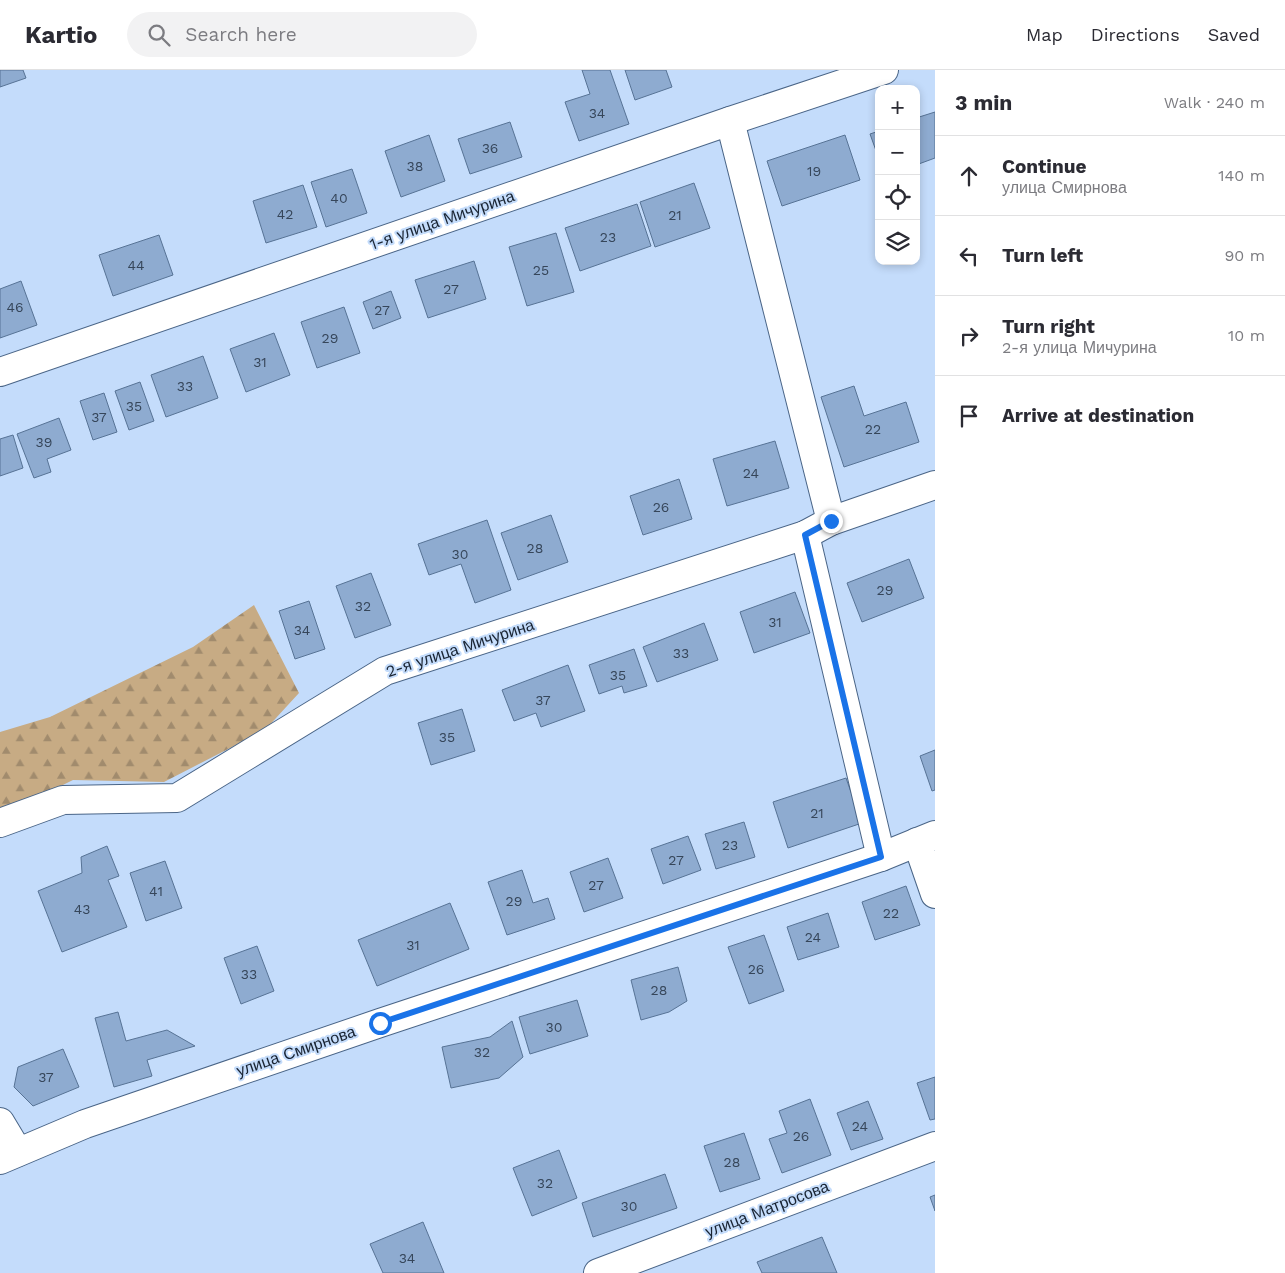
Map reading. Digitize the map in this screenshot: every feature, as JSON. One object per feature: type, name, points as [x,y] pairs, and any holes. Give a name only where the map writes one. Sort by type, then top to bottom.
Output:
[{"type":"street","name":"1-я улица Мичурина","points":[[0,372],[730,121],[884,70]]},
{"type":"street","points":[[730,121],[831,521]]},
{"type":"street","name":"2-я улица Мичурина","points":[[0,823],[62,800],[176,798],[385,671],[805,535],[831,521],[935,485]]},
{"type":"street","points":[[805,535],[881,857]]},
{"type":"street","points":[[926,839],[935,894]]},
{"type":"street","name":"улица Смирнова","points":[[9,1156],[85,1124],[370,1026],[881,857],[926,839]]},
{"type":"street","points":[[0,1122],[9,1156]]},
{"type":"street","name":"улица Матросова","points":[[598,1273],[935,1146]]},
{"type":"green space","points":[[254,605],[299,693],[265,730],[164,782],[73,780],[0,816],[0,732],[50,717],[193,647]]},
{"type":"building","points":[[0,70],[23,70],[26,78],[0,87]]},
{"type":"building","points":[[582,70],[610,70],[629,124],[579,141],[565,102],[590,94]]},
{"type":"building","points":[[625,70],[666,70],[672,87],[635,100]]},
{"type":"building","points":[[935,112],[935,158],[920,164],[920,130],[920,117]]},
{"type":"building","points":[[510,122],[522,157],[470,174],[458,139]]},
{"type":"building","points":[[875,132],[875,148],[870,134]]},
{"type":"building","points":[[429,135],[445,181],[401,197],[385,151]]},
{"type":"building","points":[[845,135],[860,180],[782,206],[767,161]]},
{"type":"building","points":[[352,169],[367,213],[326,227],[311,182]]},
{"type":"building","points":[[694,183],[710,228],[655,247],[640,202]]},
{"type":"building","points":[[303,185],[317,227],[266,243],[253,201]]},
{"type":"building","points":[[637,204],[651,246],[580,271],[565,228]]},
{"type":"building","points":[[556,233],[574,292],[527,306],[509,247]]},
{"type":"building","points":[[159,235],[173,275],[113,296],[99,255]]},
{"type":"building","points":[[474,261],[486,299],[428,318],[415,280]]},
{"type":"building","points":[[21,281],[37,325],[0,338],[0,289]]},
{"type":"building","points":[[391,291],[401,318],[373,329],[363,302]]},
{"type":"building","points":[[344,307],[360,353],[317,368],[301,322]]},
{"type":"building","points":[[274,333],[290,375],[246,392],[230,349]]},
{"type":"building","points":[[203,356],[218,398],[166,417],[151,375]]},
{"type":"building","points":[[140,382],[154,421],[129,430],[115,391]]},
{"type":"building","points":[[854,386],[864,416],[906,402],[919,442],[844,467],[821,397]]},
{"type":"building","points":[[104,393],[117,432],[93,440],[80,401]]},
{"type":"building","points":[[59,418],[71,450],[47,459],[51,472],[34,478],[17,434]]},
{"type":"building","points":[[13,435],[23,468],[0,476],[0,439]]},
{"type":"building","points":[[775,441],[789,488],[727,506],[713,459]]},
{"type":"building","points":[[679,479],[692,519],[643,535],[630,496]]},
{"type":"building","points":[[551,515],[568,562],[518,580],[501,533]]},
{"type":"building","points":[[487,520],[511,590],[475,603],[461,564],[429,575],[418,544]]},
{"type":"building","points":[[909,559],[924,598],[862,622],[847,583]]},
{"type":"building","points":[[371,573],[391,625],[355,638],[336,586]]},
{"type":"building","points":[[795,592],[810,633],[754,653],[740,612]]},
{"type":"building","points":[[309,601],[325,649],[295,659],[279,611]]},
{"type":"building","points":[[704,623],[718,660],[657,682],[643,647]]},
{"type":"building","points":[[634,649],[647,686],[624,693],[622,686],[599,694],[589,665]]},
{"type":"building","points":[[568,665],[585,711],[541,727],[536,713],[514,721],[502,690]]},
{"type":"building","points":[[462,709],[475,751],[431,765],[418,723]]},
{"type":"building","points":[[935,750],[935,790],[932,791],[920,756]]},
{"type":"building","points":[[846,778],[862,823],[788,848],[773,802]]},
{"type":"building","points":[[744,822],[755,857],[716,869],[705,834]]},
{"type":"building","points":[[688,836],[701,870],[663,884],[651,849]]},
{"type":"building","points":[[107,846],[119,876],[108,880],[127,927],[62,952],[38,891],[82,873],[81,857]]},
{"type":"building","points":[[608,858],[623,898],[584,912],[570,872]]},
{"type":"building","points":[[165,861],[182,908],[146,921],[130,873]]},
{"type":"building","points":[[522,870],[533,903],[548,898],[555,919],[507,935],[488,882]]},
{"type":"building","points":[[906,886],[920,925],[875,940],[862,902]]},
{"type":"building","points":[[450,903],[469,949],[377,986],[358,940]]},
{"type":"building","points":[[828,913],[839,947],[798,960],[787,927]]},
{"type":"building","points":[[764,935],[784,991],[749,1004],[728,947]]},
{"type":"building","points":[[257,946],[274,991],[241,1004],[224,958]]},
{"type":"building","points":[[678,967],[687,1001],[669,1012],[641,1020],[631,980]]},
{"type":"building","points":[[577,1000],[588,1036],[530,1054],[519,1017]]},
{"type":"building","points":[[118,1012],[126,1041],[167,1030],[195,1046],[147,1060],[152,1076],[114,1087],[95,1018]]},
{"type":"building","points":[[512,1021],[523,1057],[499,1078],[451,1088],[442,1047],[490,1037]]},
{"type":"building","points":[[63,1049],[79,1087],[33,1106],[14,1087],[18,1067]]},
{"type":"building","points":[[935,1077],[935,1119],[930,1120],[917,1083]]},
{"type":"building","points":[[810,1099],[831,1155],[782,1173],[769,1139],[787,1133],[779,1111]]},
{"type":"building","points":[[868,1101],[883,1139],[851,1150],[837,1113]]},
{"type":"building","points":[[744,1133],[760,1179],[720,1192],[704,1146]]},
{"type":"building","points":[[559,1150],[577,1198],[532,1216],[513,1168]]},
{"type":"building","points":[[665,1174],[677,1208],[593,1237],[582,1203]]},
{"type":"building","points":[[935,1195],[935,1211],[930,1197]]},
{"type":"building","points":[[423,1222],[444,1273],[383,1273],[370,1244]]},
{"type":"building","points":[[822,1237],[837,1273],[762,1273],[757,1262]]},
{"type":"route","points":[[380,1023],[881,857],[805,535],[831,521]]}]
